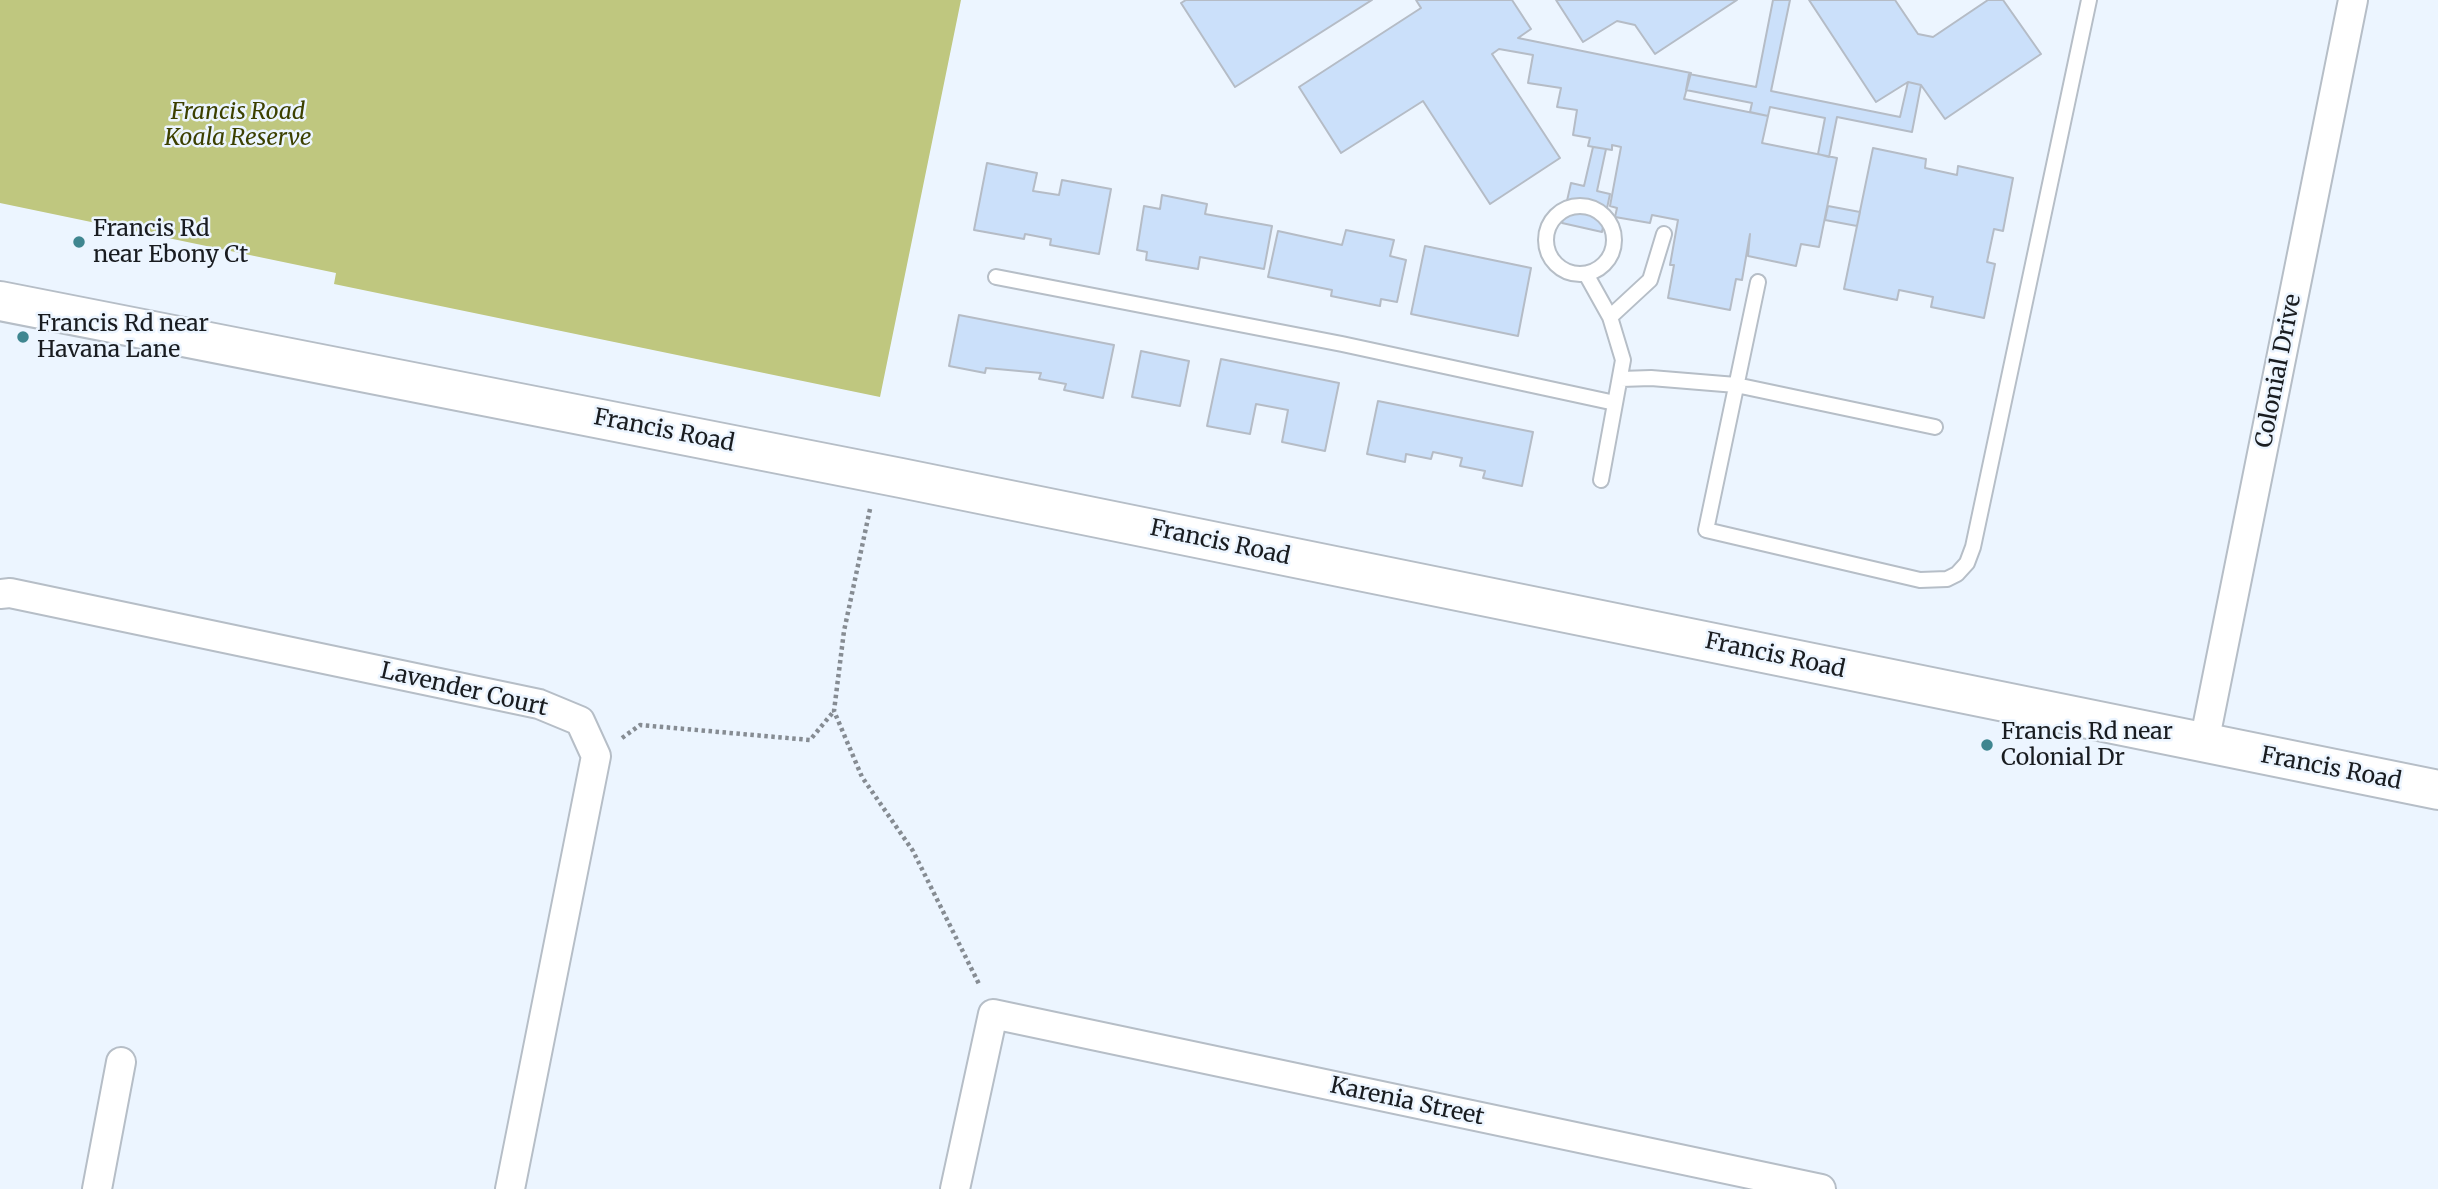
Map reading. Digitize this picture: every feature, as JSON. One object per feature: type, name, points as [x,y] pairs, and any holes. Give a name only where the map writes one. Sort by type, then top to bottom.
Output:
[{"type":"main road","name":"Francis Road","points":[[0,301],[878,473],[2438,790]]},
{"type":"street","name":"Colonial Drive","points":[[2204,743],[2353,0]]},
{"type":"street","name":"Lavender Court","points":[[0,594],[10,593],[539,704],[580,721],[596,756]]},
{"type":"street","points":[[510,1189],[596,756]]},
{"type":"street","points":[[955,1189],[993,1014]]},
{"type":"street","name":"Karenia Street","points":[[993,1014],[1821,1189]]},
{"type":"street","points":[[97,1189],[121,1062]]},
{"type":"lane","points":[[1759,282],[1706,530],[1920,580],[1947,579],[1968,563],[2090,0]]},
{"type":"lane","points":[[1586,274],[1599,269],[1608,259],[1614,247],[1614,233],[1608,220],[1598,211],[1584,206],[1569,206],[1557,214],[1548,225],[1546,249],[1560,269],[1586,274],[1610,317],[1620,344],[1621,379],[1601,480]]},
{"type":"lane","points":[[1610,317],[1650,280],[1664,234]]},
{"type":"lane","points":[[996,277],[1342,344],[1615,403]]},
{"type":"lane","points":[[1621,379],[1736,385],[1935,427]]},
{"type":"path","points":[[878,473],[844,631],[834,711],[862,776],[913,851],[993,1014]]},
{"type":"path","points":[[596,756],[640,725],[810,740],[834,711]]},
{"type":"green space","name":"Francis Road Koala Reserve","points":[[0,0],[961,0],[880,397],[334,284],[336,273],[0,203]]},
{"type":"building","points":[[1186,0],[1372,0],[1235,87],[1181,3]]},
{"type":"building","points":[[1416,0],[1512,0],[1531,29],[1518,38],[1691,73],[1684,99],[1768,116],[1762,143],[1837,158],[1819,247],[1801,244],[1796,266],[1748,256],[1750,234],[1742,280],[1736,279],[1730,310],[1668,298],[1674,265],[1670,265],[1678,220],[1652,215],[1650,223],[1615,217],[1617,208],[1610,206],[1621,147],[1612,145],[1612,150],[1588,146],[1590,138],[1573,135],[1577,110],[1557,107],[1561,88],[1528,83],[1533,55],[1499,49],[1492,54],[1560,158],[1490,204],[1423,101],[1341,153],[1299,87],[1421,8]]},
{"type":"building","points":[[1556,0],[1737,0],[1655,54],[1635,25],[1617,21],[1583,42]]},
{"type":"building","points":[[1773,0],[1790,0],[1771,91],[1900,117],[1908,82],[1921,85],[1912,132],[1837,117],[1829,157],[1818,154],[1825,118],[1770,107],[1768,116],[1750,112],[1752,103],[1686,90],[1689,74],[1756,87]]},
{"type":"building","points":[[1809,0],[1895,0],[1918,34],[1933,37],[1988,0],[2003,0],[2041,54],[1945,119],[1921,85],[1908,82],[1876,102]]},
{"type":"building","points":[[1593,147],[1606,149],[1597,191],[1610,194],[1602,232],[1562,223],[1571,183],[1584,186]]},
{"type":"building","points":[[1873,148],[1926,159],[1925,168],[1957,175],[1958,166],[2013,178],[2003,231],[1994,229],[1987,262],[1995,264],[1984,318],[1931,307],[1933,297],[1899,290],[1897,300],[1844,289]]},
{"type":"building","points":[[987,163],[1037,173],[1033,191],[1059,195],[1062,180],[1111,189],[1099,254],[1050,245],[1051,239],[1025,234],[1024,239],[974,230]]},
{"type":"building","points":[[1162,195],[1207,204],[1205,214],[1272,226],[1264,269],[1200,257],[1198,269],[1146,260],[1147,252],[1137,250],[1144,206],[1160,209]]},
{"type":"building","points":[[1828,206],[1860,212],[1857,226],[1825,220]]},
{"type":"building","points":[[1346,230],[1394,240],[1390,256],[1406,260],[1397,302],[1381,299],[1380,306],[1331,296],[1332,290],[1268,277],[1278,231],[1342,245]]},
{"type":"building","points":[[1425,246],[1531,268],[1518,336],[1411,314]]},
{"type":"building","points":[[959,315],[1114,345],[1103,398],[1064,390],[1066,384],[1039,379],[1041,373],[986,368],[985,373],[949,366]]},
{"type":"building","points":[[1141,351],[1189,361],[1180,406],[1132,397]]},
{"type":"building","points":[[1221,359],[1339,383],[1325,451],[1282,442],[1288,410],[1256,404],[1250,434],[1207,426]]},
{"type":"building","points":[[1378,401],[1533,432],[1522,486],[1483,478],[1485,471],[1460,466],[1462,458],[1433,452],[1431,459],[1406,454],[1405,462],[1367,454]]},
{"type":"place","name":"Francis Rd near Ebony Ct","points":[[79,242]]},
{"type":"place","name":"Francis Rd near Havana Lane","points":[[23,337]]},
{"type":"place","name":"Francis Rd near Colonial Dr","points":[[1987,745]]}]
